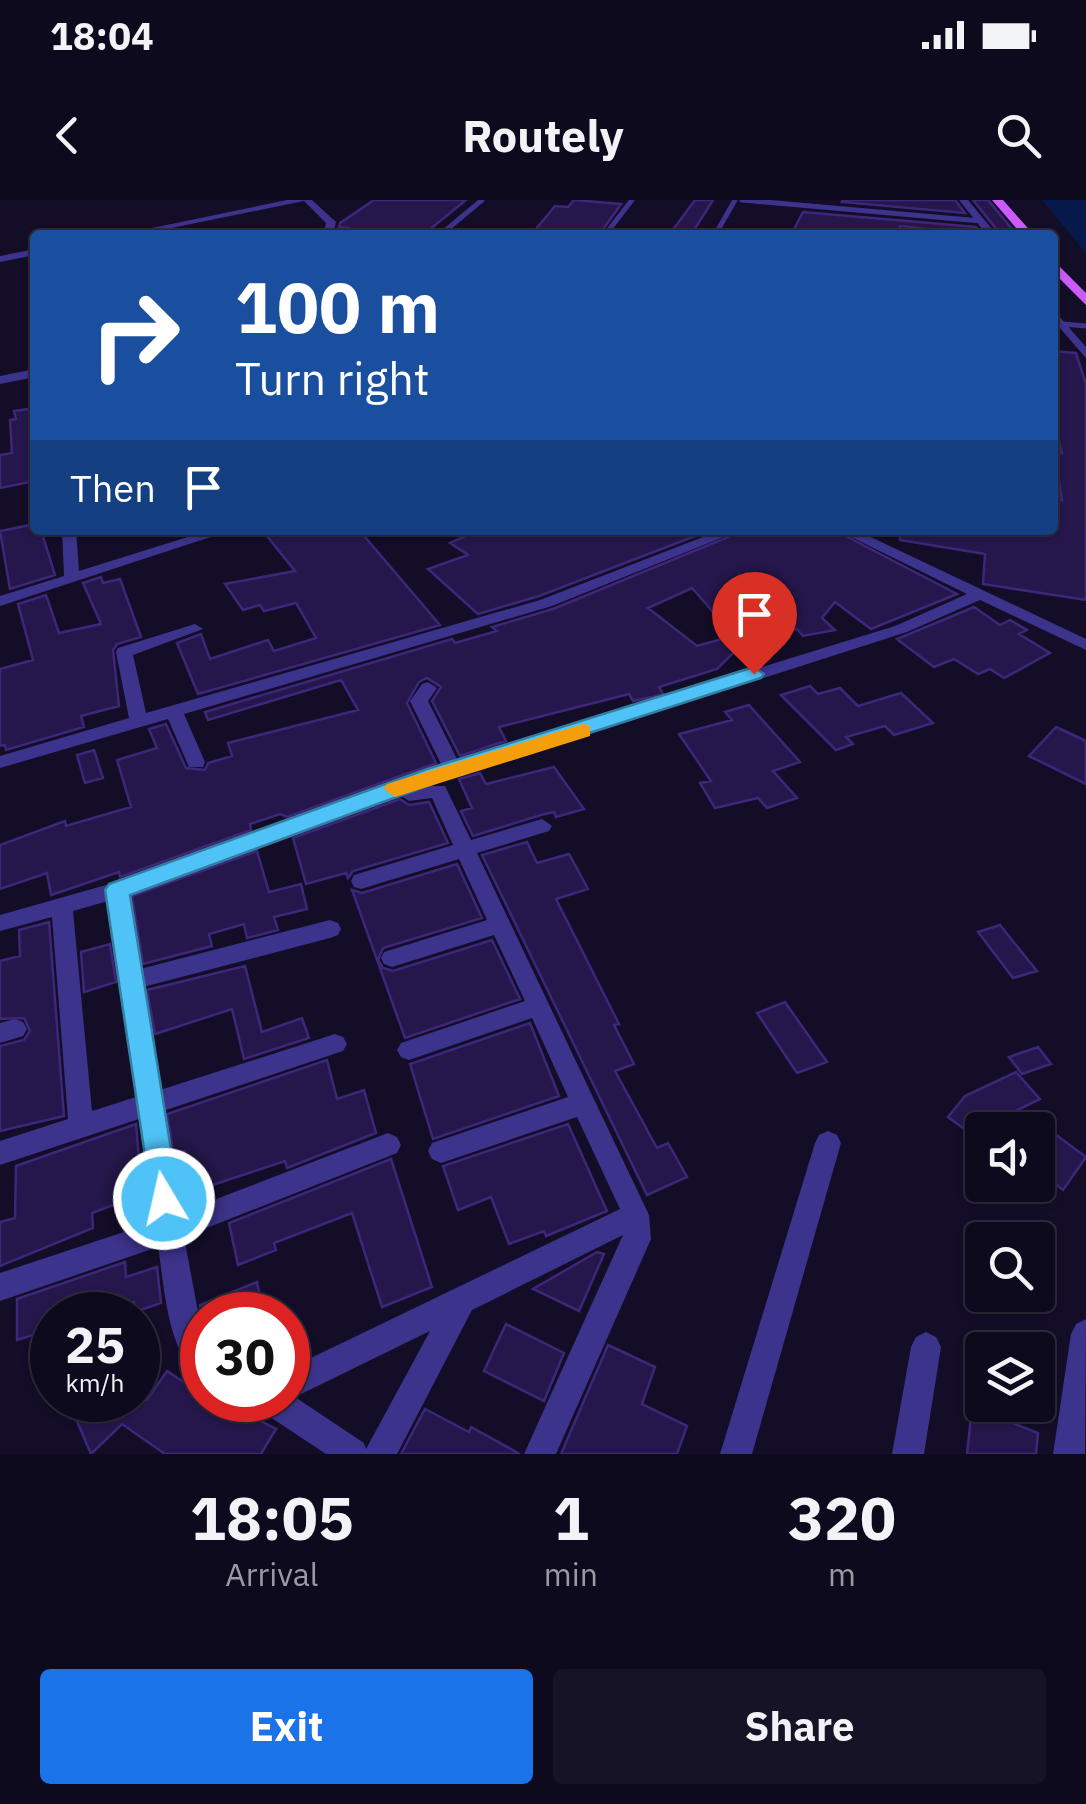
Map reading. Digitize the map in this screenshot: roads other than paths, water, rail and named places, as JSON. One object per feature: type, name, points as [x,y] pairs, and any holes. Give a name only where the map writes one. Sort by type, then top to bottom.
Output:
[{"type":"main road","points":[[997,200],[1024,230]]},
{"type":"main road","points":[[1058,269],[1086,301]]},
{"type":"street","points":[[150,230],[304,200],[326,214],[331,222],[329,230]]},
{"type":"street","points":[[963,200],[988,230]]},
{"type":"street","points":[[0,259],[30,253]]},
{"type":"street","points":[[1059,324],[1086,355]]},
{"type":"street","points":[[0,380],[30,375]]},
{"type":"street","points":[[69,535],[72,578]]},
{"type":"street","points":[[0,601],[209,535]]},
{"type":"street","points":[[0,762],[546,603],[721,535]]},
{"type":"street","points":[[855,535],[1086,645]]},
{"type":"street","points":[[0,923],[117,890],[436,779],[888,634],[981,594]]},
{"type":"street","points":[[139,722],[124,652],[194,630]]},
{"type":"street","points":[[428,688],[418,700],[438,791],[636,1215],[637,1238],[540,1454]]},
{"type":"street","points":[[174,712],[196,762]]},
{"type":"street","points":[[387,800],[436,779]]},
{"type":"street","points":[[360,881],[542,826]]},
{"type":"street","points":[[117,890],[180,1292]]},
{"type":"street","points":[[62,907],[81,1128]]},
{"type":"street","points":[[392,958],[498,925]]},
{"type":"street","points":[[130,981],[330,930]]},
{"type":"street","points":[[409,1050],[537,1007]]},
{"type":"street","points":[[0,1153],[335,1044]]},
{"type":"street","points":[[441,1151],[585,1103]]},
{"type":"street","points":[[736,1454],[828,1143]]},
{"type":"street","points":[[0,1286],[168,1230],[388,1144]]},
{"type":"street","points":[[310,1374],[636,1215]]},
{"type":"street","points":[[380,1454],[462,1300]]},
{"type":"street","points":[[1068,1454],[1086,1334]]},
{"type":"street","points":[[908,1454],[926,1347]]},
{"type":"street","points":[[305,1422],[353,1454]]},
{"type":"lane","points":[[446,230],[482,200]]},
{"type":"lane","points":[[609,230],[632,200]]},
{"type":"lane","points":[[718,230],[739,200],[981,221]]},
{"type":"lane","points":[[1059,324],[1086,326]]},
{"type":"water","points":[[1042,200],[1086,200],[1086,253]]}]
